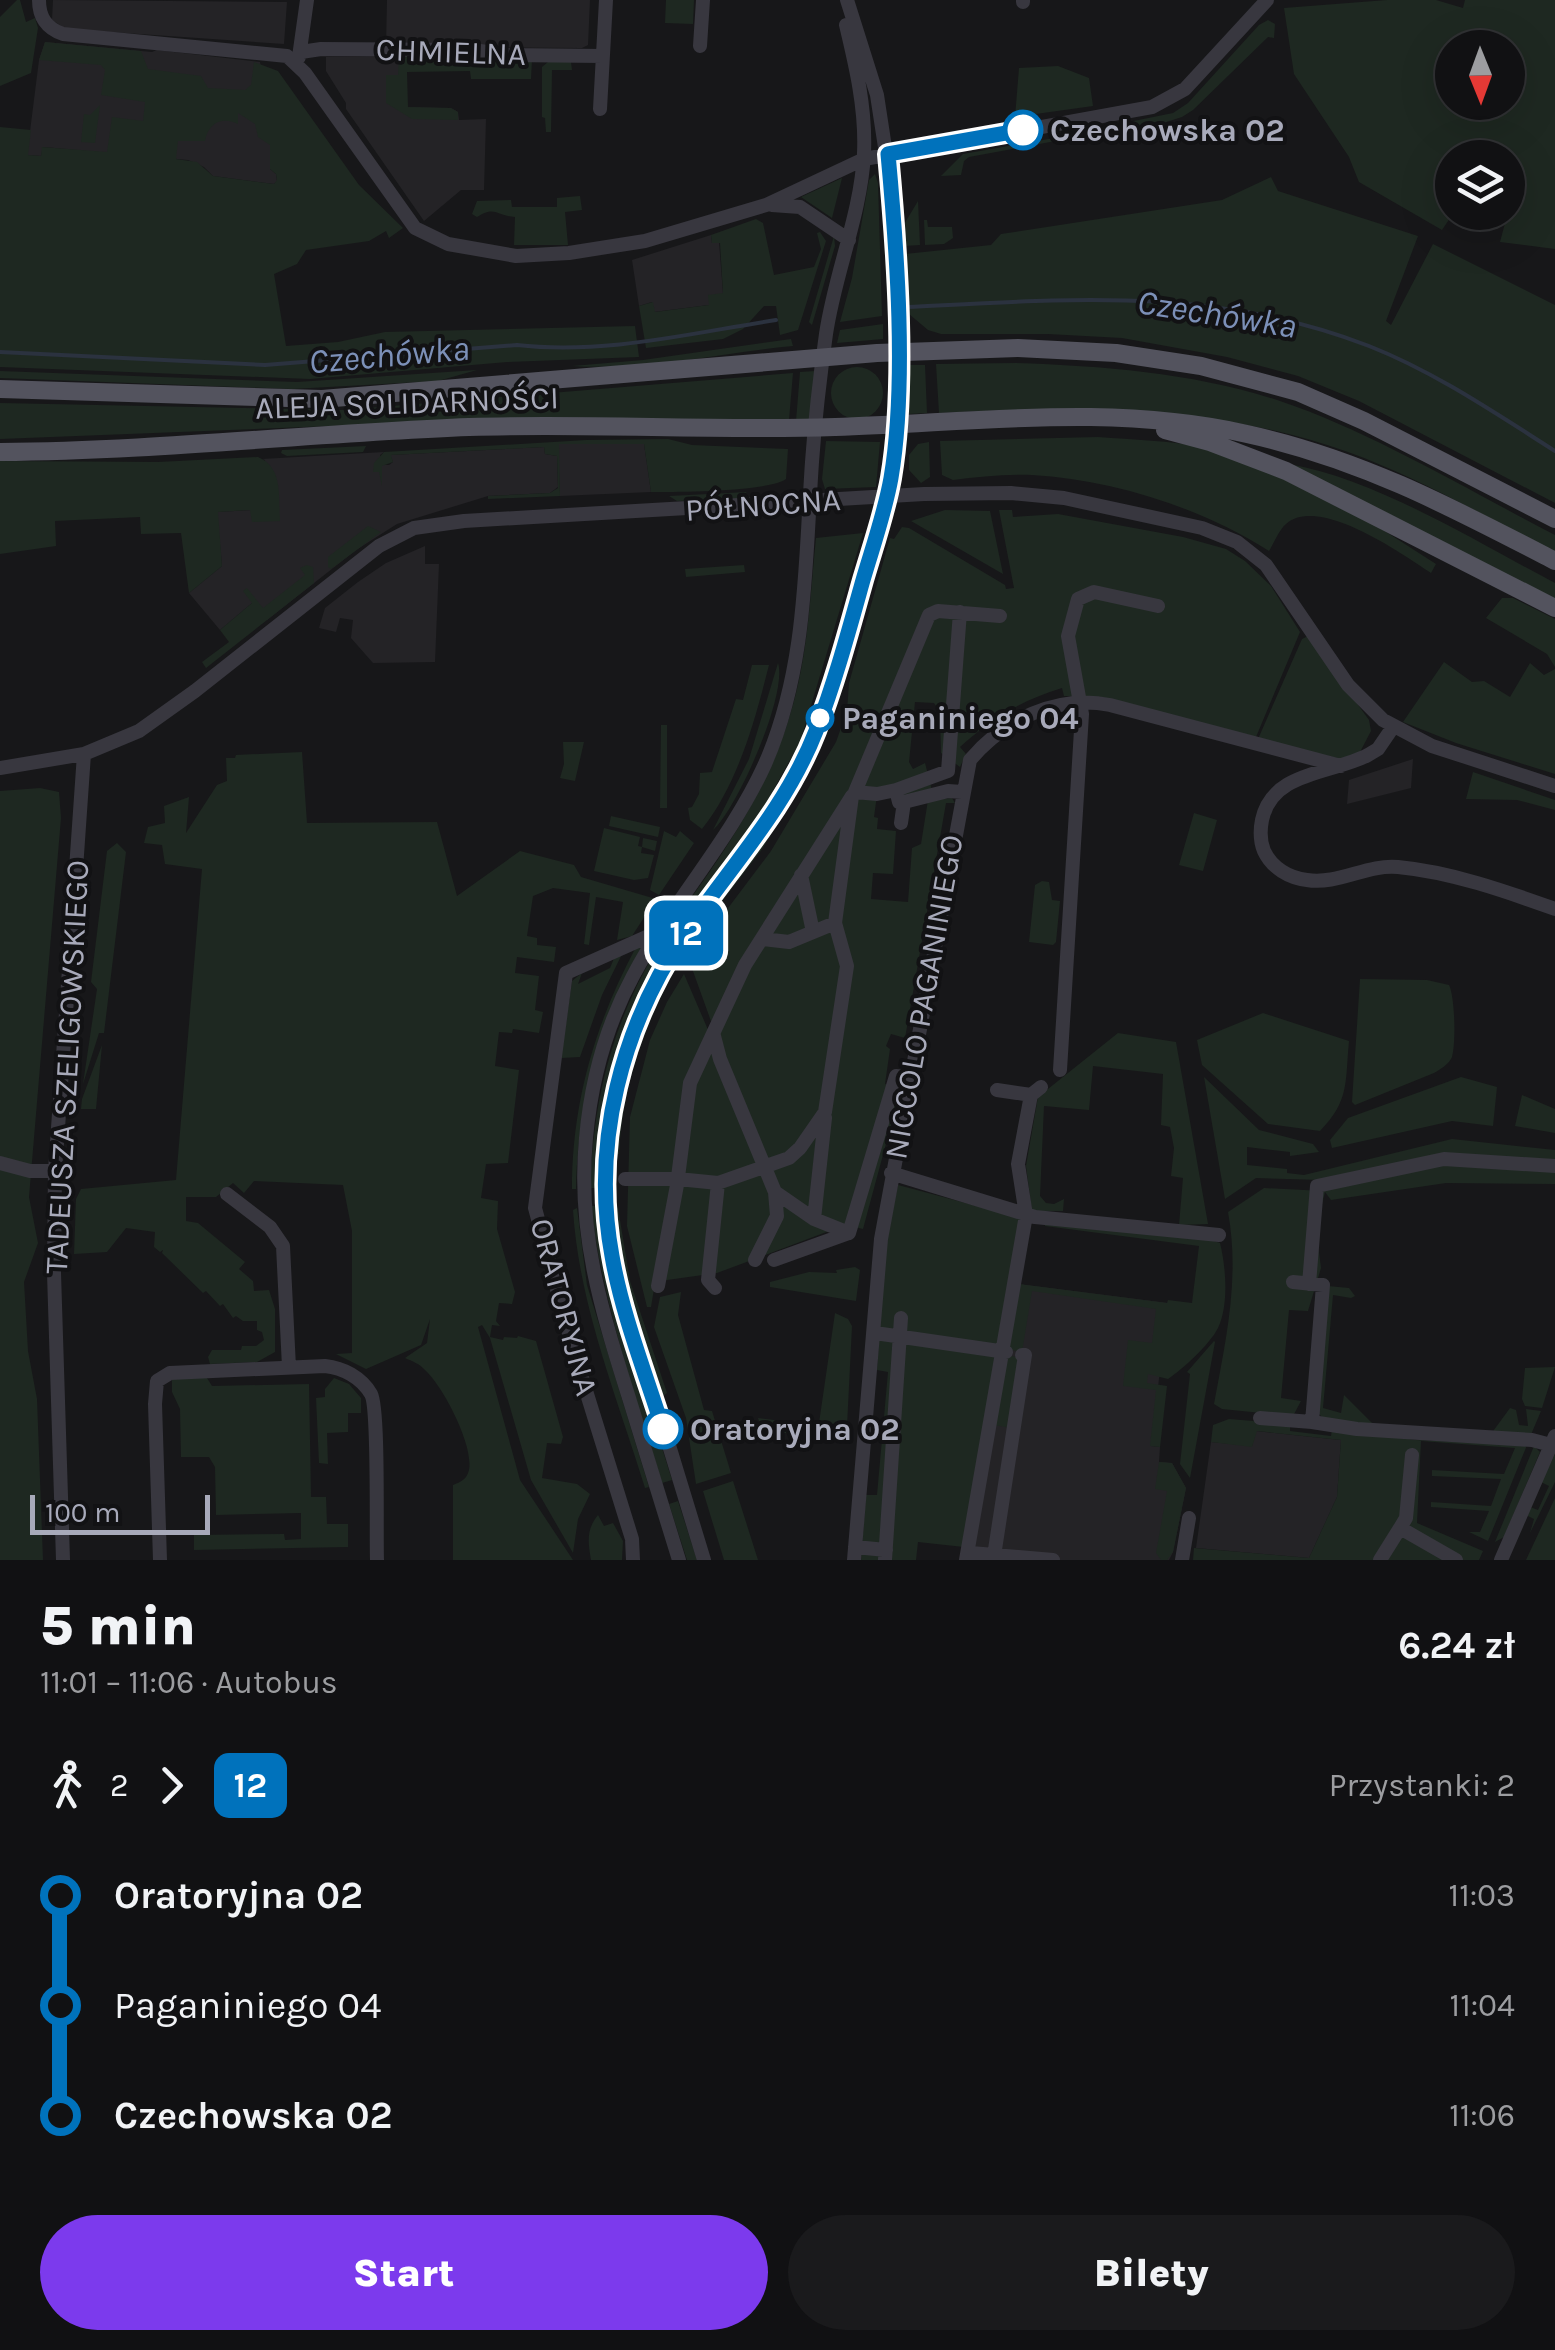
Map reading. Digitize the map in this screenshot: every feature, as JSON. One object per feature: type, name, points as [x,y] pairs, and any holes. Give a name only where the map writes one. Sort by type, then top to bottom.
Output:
[{"type":"main road","points":[[897,352],[991,348],[1100,352],[1169,360],[1254,378],[1364,421],[1555,520]]},
{"type":"main road","name":"ALEJA SOLIDARNOŚCI","points":[[0,389],[246,399],[342,398],[897,352]]},
{"type":"main road","points":[[896,424],[997,418],[1121,418],[1211,427],[1317,451],[1428,495],[1555,561]]},
{"type":"main road","points":[[1121,418],[1210,442],[1286,471],[1555,608]]},
{"type":"main road","name":"ALEJA SOLIDARNOŚCI","points":[[0,452],[465,428],[816,428],[896,424]]},
{"type":"street","name":"CHMIELNA","points":[[39,0],[46,25],[62,34],[287,56],[321,49],[602,56]]},
{"type":"street","points":[[306,0],[298,56],[414,228],[448,244],[516,256],[629,245],[766,205],[864,158],[1138,110],[1164,102],[1184,89],[1267,0]]},
{"type":"street","points":[[600,109],[606,0]]},
{"type":"street","points":[[700,46],[703,0]]},
{"type":"street","points":[[704,1560],[623,1302],[611,1253],[606,1179],[614,1100],[631,1037],[658,976],[688,928],[754,842],[808,748],[829,693],[887,498],[896,424],[897,352],[888,154],[877,96],[844,0]]},
{"type":"street","points":[[679,1560],[598,1297],[588,1251],[584,1203],[589,1115],[602,1052],[627,987],[745,803],[775,739],[796,656],[829,317],[864,158],[861,98],[844,0]]},
{"type":"street","points":[[766,205],[800,207],[849,240]]},
{"type":"street","name":"PÓŁNOCNA","points":[[0,768],[84,754],[156,720],[367,555],[414,528],[464,521],[810,502],[1037,494],[1225,536],[1247,549],[1273,573],[1348,685],[1366,706],[1393,727],[1432,746],[1555,786]]},
{"type":"street","points":[[1060,1070],[1082,700],[1068,636],[1078,599],[1094,592],[1158,606]]},
{"type":"street","points":[[658,1286],[678,1179],[690,1084],[745,964],[854,794],[929,615],[938,610],[1000,616]]},
{"type":"street","points":[[900,796],[948,772],[960,612]]},
{"type":"street","name":"NICCOLO PAGANINIEGO","points":[[854,1553],[881,1239],[970,760],[988,742],[1036,712],[1082,700],[1110,704],[1341,766]]},
{"type":"street","points":[[1393,727],[1378,748],[1341,766],[1292,781],[1272,799],[1261,826],[1265,852],[1287,874],[1314,881],[1396,866],[1441,875],[1555,909]]},
{"type":"street","points":[[1272,750],[1286,763],[1292,781]]},
{"type":"street","name":"TADEUSZA SZELIGOWSKIEGO","points":[[63,1560],[54,1272],[55,1172],[84,754]]},
{"type":"street","points":[[854,794],[962,792]]},
{"type":"street","points":[[814,1219],[848,966],[836,923],[854,794]]},
{"type":"street","points":[[900,796],[901,823]]},
{"type":"street","points":[[801,875],[814,932]]},
{"type":"street","points":[[763,939],[787,942],[836,923]]},
{"type":"street","name":"ORATORYJNA","points":[[633,1560],[632,1539],[574,1352],[536,1208],[566,973],[660,930]]},
{"type":"street","points":[[714,1036],[775,1192],[777,1216],[755,1260]]},
{"type":"street","points":[[849,1233],[896,1076],[912,1078]]},
{"type":"street","points":[[997,1090],[1036,1091],[1018,1164],[1026,1214],[968,1557],[1053,1560]]},
{"type":"street","points":[[625,1179],[718,1184],[788,1158],[826,1112]]},
{"type":"street","points":[[1309,1284],[1317,1186],[1444,1158],[1555,1166]]},
{"type":"street","points":[[0,1163],[30,1171],[55,1172]]},
{"type":"street","points":[[891,1174],[1026,1214],[1219,1235]]},
{"type":"street","points":[[715,1288],[708,1280],[718,1184]]},
{"type":"street","points":[[775,1192],[814,1219],[849,1233]]},
{"type":"street","points":[[227,1194],[270,1227],[283,1246],[289,1367]]},
{"type":"street","points":[[774,1260],[849,1233]]},
{"type":"street","points":[[1293,1282],[1322,1285],[1312,1422]]},
{"type":"street","points":[[854,1553],[886,1555],[902,1318]]},
{"type":"street","points":[[874,1333],[1003,1351]]},
{"type":"street","points":[[994,1556],[1025,1355],[1022,1354]]},
{"type":"street","points":[[160,1560],[154,1404],[160,1376],[170,1372],[289,1367],[334,1367],[358,1379],[371,1395],[377,1560]]},
{"type":"street","points":[[1260,1418],[1368,1430],[1553,1440],[1500,1560]]},
{"type":"street","points":[[1380,1560],[1406,1518],[1412,1455]]},
{"type":"street","points":[[1182,1560],[1189,1518]]},
{"type":"street","points":[[1400,1528],[1456,1560]]},
{"type":"shaded area","points":[[17,0],[26,22],[35,18],[38,28],[31,73],[0,86],[0,17]]},
{"type":"shaded area","points":[[53,0],[287,2],[284,44],[66,29],[52,20]]},
{"type":"shaded area","points":[[387,0],[590,0],[588,45],[386,47]]},
{"type":"shaded area","points":[[666,0],[694,0],[693,24],[665,23]]},
{"type":"shaded area","points":[[1436,0],[1463,8],[1465,0],[1555,0],[1555,249],[1500,242],[1503,230],[1525,230],[1525,140],[1435,140],[1435,226],[1359,182],[1349,157],[1294,74],[1284,8]]},
{"type":"shaded area","points":[[1268,20],[1275,24],[1274,38],[1268,37],[1193,110],[1154,126],[1113,130],[1114,125],[1173,113],[1188,103],[1259,25]]},
{"type":"shaded area","points":[[45,42],[260,62],[271,120],[270,169],[277,181],[274,184],[213,176],[188,160],[43,147],[41,156],[27,155],[39,60]]},
{"type":"shaded area","points":[[45,42],[141,51],[148,69],[201,76],[208,88],[245,90],[251,85],[254,62],[278,71],[359,185],[403,228],[389,238],[386,231],[369,241],[306,250],[297,264],[274,274],[286,346],[338,342],[385,332],[635,326],[639,357],[507,362],[310,379],[0,367],[0,127],[31,130],[28,155],[41,156],[42,147],[107,152],[112,117],[143,121],[145,102],[101,95],[105,70],[101,65],[39,60]],"holes":[[[238,113],[255,124],[258,137],[270,145],[270,169],[277,180],[274,184],[213,176],[197,162],[176,159],[178,141],[205,141],[217,123],[238,124]]]},
{"type":"shaded area","points":[[399,56],[399,107],[451,108],[458,112],[459,120],[486,119],[484,190],[461,190],[424,221],[346,109],[326,71],[326,57]]},
{"type":"shaded area","points":[[399,56],[532,60],[531,79],[471,79],[470,71],[407,72],[408,107],[451,108],[458,112],[458,120],[412,119],[386,103],[386,75],[398,75]]},
{"type":"shaded area","points":[[548,62],[571,62],[572,70],[552,70],[551,132],[546,132],[542,117],[542,67]]},
{"type":"shaded area","points":[[1058,66],[1089,78],[1093,106],[1015,117],[1019,68]]},
{"type":"shaded area","points":[[100,105],[95,143],[81,142],[84,114],[90,115]]},
{"type":"shaded area","points":[[1094,131],[969,157],[961,175],[941,176],[963,154]]},
{"type":"shaded area","points":[[875,174],[882,316],[840,322],[869,180]]},
{"type":"shaded area","points":[[1271,177],[1278,191],[1418,236],[1386,321],[1391,325],[1433,244],[1555,305],[1555,503],[1359,401],[1298,376],[1227,357],[1122,338],[941,334],[928,330],[909,314],[905,254],[991,245],[1001,234],[1222,200]]},
{"type":"shaded area","points":[[842,178],[832,218],[801,197]]},
{"type":"shaded area","points":[[580,196],[582,210],[565,212],[568,245],[514,245],[515,217],[492,211],[477,217],[472,214],[477,201],[511,200],[512,207],[557,207],[557,198]]},
{"type":"shaded area","points":[[918,201],[920,245],[904,246],[903,226]]},
{"type":"shaded area","points":[[756,219],[763,223],[774,275],[814,267],[821,249],[817,233],[826,241],[798,330],[780,335],[776,306],[764,306],[743,329],[723,339],[646,348],[639,306],[653,302],[655,312],[709,305],[708,295],[723,293],[720,243],[712,243],[711,235]]},
{"type":"shaded area","points":[[924,220],[928,227],[952,227],[953,238],[944,244],[925,245]]},
{"type":"shaded area","points":[[711,235],[712,243],[719,242],[723,293],[709,305],[654,312],[652,302],[639,306],[632,260]]},
{"type":"shaded area","points":[[834,236],[835,246],[812,325],[809,322]]},
{"type":"shaded area","points":[[883,324],[883,339],[837,343],[840,330]]},
{"type":"shaded area","points":[[791,339],[793,346],[683,361],[572,366],[643,360]]},
{"type":"shaded area","points":[[1015,363],[1149,373],[1248,391],[1280,401],[1385,445],[1555,535],[1555,552],[1375,462],[1248,425],[1146,412],[939,413],[936,364]]},
{"type":"shaded area","points":[[906,365],[925,365],[927,413],[908,414]]},
{"type":"shaded area","points":[[857,367],[875,375],[883,393],[875,411],[857,419],[839,411],[831,393],[839,375]]},
{"type":"shaded area","points":[[477,370],[438,381],[292,389],[0,378],[0,371],[297,382]]},
{"type":"shaded area","points":[[815,371],[810,421],[796,421],[800,372]]},
{"type":"shaded area","points":[[793,373],[789,420],[537,418],[0,439],[0,403],[343,410]]},
{"type":"shaded area","points":[[1098,437],[1191,445],[1266,468],[1325,496],[1436,564],[1431,573],[1360,530],[1318,517],[1301,517],[1286,524],[1269,551],[1185,509],[1094,483],[1032,475],[953,480],[942,475],[940,441]]},
{"type":"shaded area","points":[[668,439],[692,445],[788,449],[786,479],[742,489],[651,492],[644,444],[559,444],[560,496],[488,499],[550,493],[558,488],[557,456],[545,454],[544,447],[391,455],[393,462],[382,466],[382,486],[379,472],[373,472],[374,463],[384,452]]},
{"type":"shaded area","points":[[826,441],[880,442],[876,487],[825,489],[822,479]]},
{"type":"shaded area","points":[[929,442],[930,477],[921,483],[909,470],[909,455],[918,444]]},
{"type":"shaded area","points":[[558,444],[644,444],[651,492],[560,496]]},
{"type":"shaded area","points":[[366,446],[363,452],[287,456],[281,453],[282,450]]},
{"type":"shaded area","points":[[544,447],[545,454],[557,456],[558,487],[550,493],[488,496],[397,524],[356,550],[267,620],[252,603],[220,630],[189,593],[222,566],[217,512],[251,510],[265,460],[262,459],[384,452],[380,455],[382,465],[389,465],[393,462],[390,455]]},
{"type":"shaded area","points":[[258,457],[276,476],[280,521],[252,522],[250,510],[218,512],[222,566],[189,593],[181,533],[141,534],[140,517],[55,521],[56,546],[0,554],[0,461],[158,462]]},
{"type":"shaded area","points":[[1289,464],[1356,483],[1459,531],[1555,583],[1555,602]]},
{"type":"shaded area","points":[[747,492],[736,499],[677,501],[669,496]]},
{"type":"shaded area","points":[[945,510],[990,511],[1003,574],[911,521]]},
{"type":"shaded area","points":[[999,510],[1012,510],[1013,517],[1058,514],[1183,537],[1226,549],[1245,561],[1271,586],[1300,632],[1256,737],[1102,697],[1064,696],[1062,688],[1020,705],[983,728],[960,747],[966,754],[960,767],[941,753],[940,712],[934,703],[915,702],[909,762],[913,769],[925,763],[933,794],[904,802],[896,790],[877,795],[877,829],[896,831],[893,874],[873,873],[871,899],[908,902],[912,848],[921,844],[928,800],[952,798],[955,803],[946,803],[905,1038],[891,1034],[886,1046],[890,1049],[885,1084],[901,1088],[863,1229],[845,1225],[717,1273],[660,1281],[655,1283],[651,1307],[647,1307],[627,1226],[630,1117],[650,1040],[684,974],[709,1032],[712,1024],[689,960],[771,851],[836,742],[890,538],[894,539],[902,527],[909,528],[1006,589],[1014,588]]},
{"type":"shaded area","points":[[368,526],[381,532],[331,569],[328,567],[328,557]]},
{"type":"shaded area","points":[[863,533],[800,742],[744,843],[692,909],[686,905],[746,814],[771,766],[790,715],[805,650],[816,538]]},
{"type":"shaded area","points":[[425,546],[425,564],[439,564],[435,662],[373,663],[351,638],[353,620],[340,618],[336,632],[319,628],[325,608],[358,582],[386,563]]},
{"type":"shaded area","points":[[744,565],[745,572],[686,577],[685,569]]},
{"type":"shaded area","points":[[313,567],[314,583],[206,668],[202,662],[229,642],[220,630],[252,603],[243,591],[247,588],[263,608],[305,575],[300,568]]},
{"type":"shaded area","points":[[1502,598],[1513,598],[1555,619],[1555,667],[1547,654],[1486,618]]},
{"type":"shaded area","points":[[1308,636],[1369,720],[1371,731],[1360,752],[1341,759],[1258,739],[1302,639]]},
{"type":"shaded area","points":[[1444,662],[1472,682],[1484,681],[1510,697],[1530,663],[1544,675],[1555,669],[1555,774],[1403,722]]},
{"type":"shaded area","points":[[778,663],[775,699],[758,750],[735,799],[713,830],[749,759]]},
{"type":"shaded area","points":[[752,665],[769,665],[751,729],[726,792],[702,829],[690,820],[688,808],[699,794],[700,773],[712,772],[736,699],[743,700]]},
{"type":"shaded area","points":[[661,725],[667,725],[667,808],[660,808]]},
{"type":"shaded area","points":[[563,742],[584,742],[575,781],[560,778]]},
{"type":"shaded area","points":[[302,752],[307,823],[437,822],[457,896],[520,851],[574,865],[581,877],[656,899],[632,936],[617,940],[623,902],[596,897],[589,945],[584,944],[590,893],[553,888],[533,896],[527,936],[537,938],[537,945],[556,947],[554,962],[517,957],[515,973],[539,976],[535,1010],[543,1012],[539,1033],[513,1029],[512,1033],[499,1032],[495,1066],[519,1070],[508,1163],[486,1164],[481,1198],[498,1201],[497,1229],[515,1292],[512,1304],[499,1303],[496,1321],[500,1326],[492,1325],[490,1337],[503,1340],[518,1336],[536,1341],[563,1437],[561,1444],[547,1443],[542,1478],[577,1484],[590,1494],[578,1519],[573,1553],[531,1480],[490,1338],[482,1325],[478,1327],[520,1480],[573,1560],[453,1560],[453,1485],[468,1473],[467,1446],[440,1389],[423,1368],[405,1358],[427,1343],[430,1319],[421,1345],[366,1369],[336,1354],[352,1353],[352,1231],[343,1185],[254,1181],[244,1193],[233,1183],[216,1197],[186,1197],[186,1221],[198,1223],[245,1262],[239,1269],[253,1281],[254,1291],[269,1290],[275,1309],[275,1352],[257,1362],[210,1364],[212,1350],[256,1346],[264,1340],[262,1332],[257,1330],[257,1321],[233,1318],[223,1304],[220,1306],[206,1291],[203,1293],[163,1250],[154,1247],[155,1232],[126,1228],[107,1252],[74,1254],[76,1199],[81,1189],[176,1180],[202,869],[165,864],[162,845],[144,843],[148,827],[165,823],[164,806],[189,797],[186,833],[217,785],[227,781],[226,758]]},
{"type":"shaded area","points":[[1413,759],[1411,788],[1347,804],[1349,780]]},
{"type":"shaded area","points":[[811,761],[763,848],[700,930],[697,927],[760,844]]},
{"type":"shaded area","points":[[1473,772],[1555,800],[1555,810],[1517,800],[1466,799]]},
{"type":"shaded area","points":[[40,788],[59,792],[61,818],[29,1197],[38,1243],[24,1282],[28,1351],[37,1399],[43,1560],[0,1560],[0,791]]},
{"type":"shaded area","points":[[1194,813],[1217,820],[1203,871],[1179,865]]},
{"type":"shaded area","points":[[611,816],[660,827],[658,837],[609,826]]},
{"type":"shaded area","points":[[604,828],[640,837],[641,853],[654,855],[648,878],[634,880],[594,871]]},
{"type":"shaded area","points":[[664,831],[676,837],[680,831],[694,843],[659,895],[650,890]]},
{"type":"shaded area","points":[[643,838],[657,841],[655,851],[642,847]]},
{"type":"shaded area","points":[[117,843],[126,852],[104,1033],[99,1033],[83,1084],[97,989],[91,982],[107,851]]},
{"type":"shaded area","points":[[1049,882],[1052,900],[1060,901],[1053,945],[1029,942],[1035,885]]},
{"type":"shaded area","points":[[672,925],[678,929],[644,990],[619,1053],[603,1119],[598,1188],[590,1188],[597,1117],[612,1050],[636,987]]},
{"type":"shaded area","points":[[689,936],[693,939],[653,1015],[633,1068],[619,1154],[615,1155],[633,1056],[655,998]]},
{"type":"shaded area","points":[[643,945],[614,1004],[594,1063],[581,1124],[576,1189],[572,1189],[576,1125],[589,1064],[621,976],[636,947]]},
{"type":"shaded area","points":[[623,952],[602,995],[580,1057],[561,1058],[572,981],[582,973],[578,984],[610,968],[615,956]]},
{"type":"shaded area","points":[[1360,979],[1427,980],[1449,985],[1454,1042],[1452,1057],[1439,1070],[1355,1105],[1352,1102]]},
{"type":"shaded area","points":[[1263,1013],[1349,1041],[1341,1100],[1320,1131],[1268,1124],[1202,1065],[1197,1040]]},
{"type":"shaded area","points":[[1118,1033],[1176,1042],[1208,1224],[1179,1225],[1183,1178],[1171,1176],[1174,1148],[1170,1127],[1161,1125],[1163,1074],[1093,1066],[1089,1110],[1044,1106],[1040,1196],[1046,1203],[1054,1204],[1064,1199],[1063,1211],[1032,1211],[1026,1166],[1038,1097]]},
{"type":"shaded area","points":[[102,1045],[96,1109],[81,1109],[82,1099]]},
{"type":"shaded area","points":[[1204,1077],[1259,1130],[1313,1144],[1319,1152],[1290,1156],[1290,1152],[1247,1147],[1247,1165],[1304,1175],[1452,1139],[1555,1150],[1555,1184],[1446,1183],[1331,1200],[1325,1192],[1316,1229],[1321,1268],[1308,1311],[1289,1310],[1281,1398],[1301,1401],[1293,1416],[1222,1409],[1214,1404],[1232,1285],[1228,1212],[1264,1188],[1324,1191],[1322,1180],[1256,1178],[1225,1199]]},
{"type":"shaded area","points":[[1461,1077],[1497,1087],[1493,1126],[1452,1121],[1332,1148],[1330,1140],[1348,1118]]},
{"type":"shaded area","points":[[1522,1095],[1555,1109],[1555,1133],[1515,1126]]},
{"type":"shaded area","points":[[898,1185],[1022,1218],[1019,1284],[1192,1303],[1199,1246],[1045,1226],[1045,1222],[1220,1243],[1225,1297],[1218,1328],[1196,1356],[1168,1379],[1148,1374],[1147,1383],[1167,1386],[1160,1447],[1150,1446],[1156,1390],[1123,1386],[1128,1340],[1152,1343],[1156,1309],[1032,1291],[1022,1352],[1007,1349],[1006,1355],[1022,1358],[1011,1428],[994,1425],[973,1548],[918,1542],[916,1560],[861,1560],[866,1495],[877,1495],[888,1372],[877,1370],[885,1247]]},
{"type":"shaded area","points":[[613,1205],[618,1208],[630,1281],[667,1393],[663,1396],[655,1382],[625,1285]]},
{"type":"shaded area","points":[[591,1206],[599,1206],[609,1279],[672,1480],[662,1483],[611,1311]]},
{"type":"shaded area","points":[[577,1208],[587,1285],[649,1487],[645,1488],[591,1316],[577,1245],[573,1210]]},
{"type":"shaded area","points":[[836,1270],[860,1270],[856,1301],[770,1287],[770,1282],[809,1272],[837,1273]]},
{"type":"shaded area","points":[[1018,1284],[1168,1303],[1151,1446],[1160,1447],[1159,1462],[1172,1463],[1186,1488],[1169,1560],[969,1560]]},
{"type":"shaded area","points":[[1328,1286],[1349,1288],[1355,1296],[1333,1295],[1323,1408],[1341,1413],[1344,1395],[1375,1426],[1323,1418],[1316,1411]]},
{"type":"shaded area","points":[[681,1292],[678,1315],[704,1410],[712,1411],[731,1473],[696,1484],[686,1418],[654,1327],[660,1297]]},
{"type":"shaded area","points":[[835,1313],[848,1319],[852,1326],[847,1426],[819,1423]]},
{"type":"shaded area","points":[[1214,1341],[1190,1478],[1180,1464],[1190,1374],[1187,1372]]},
{"type":"shaded area","points":[[1555,1367],[1542,1408],[1525,1406],[1525,1368]]},
{"type":"shaded area","points":[[172,1378],[207,1378],[212,1386],[309,1384],[311,1497],[326,1497],[327,1524],[348,1524],[348,1547],[194,1550],[194,1535],[284,1534],[285,1540],[301,1539],[301,1513],[216,1515],[215,1467],[209,1457],[181,1457],[180,1409],[172,1392]]},
{"type":"shaded area","points":[[334,1378],[349,1384],[361,1398],[361,1413],[348,1413],[348,1432],[327,1433],[328,1464],[319,1463],[316,1398],[325,1397],[325,1389]]},
{"type":"shaded area","points":[[1510,1408],[1516,1410],[1519,1425],[1528,1426],[1526,1409],[1541,1411],[1530,1437],[1491,1434]]},
{"type":"shaded area","points":[[758,1418],[814,1425],[807,1436],[762,1430]]},
{"type":"shaded area","points":[[1229,1419],[1290,1424],[1290,1431],[1331,1436],[1332,1429],[1416,1440],[1527,1445],[1488,1541],[1469,1532],[1480,1532],[1489,1511],[1431,1507],[1431,1502],[1491,1506],[1501,1479],[1432,1476],[1432,1470],[1504,1474],[1515,1448],[1421,1441],[1417,1523],[1483,1551],[1479,1560],[1193,1560],[1194,1548],[1309,1558],[1337,1497],[1341,1440],[1257,1431],[1252,1447],[1211,1442],[1213,1425]]},
{"type":"shaded area","points":[[1256,1431],[1341,1440],[1337,1497],[1309,1558],[1196,1548],[1211,1442],[1252,1446]]},
{"type":"shaded area","points":[[1534,1446],[1540,1452],[1504,1537],[1495,1542]]},
{"type":"shaded area","points":[[1555,1454],[1555,1482],[1530,1533],[1534,1519],[1526,1515],[1530,1507],[1538,1510],[1549,1486],[1541,1482]]},
{"type":"shaded area","points":[[1159,1462],[1172,1463],[1186,1488],[1173,1552],[1167,1560],[1161,1560],[1156,1553],[1167,1491],[1155,1489]]},
{"type":"shaded area","points":[[733,1481],[758,1560],[724,1560],[703,1491]]},
{"type":"shaded area","points":[[1555,1498],[1555,1560],[1526,1560]]},
{"type":"shaded area","points":[[678,1501],[697,1560],[687,1560],[669,1504]]},
{"type":"shaded area","points":[[598,1515],[604,1526],[613,1523],[623,1541],[622,1560],[591,1560],[589,1536]]},
{"type":"waterway","name":"Czechówka","points":[[908,307],[1084,300],[1198,305],[1255,313],[1312,327],[1393,356],[1464,394],[1555,451]]},
{"type":"waterway","name":"Czechówka","points":[[0,352],[265,365],[517,345],[615,345],[776,320]]},
{"type":"bus line","name":"12","points":[[663,1429],[623,1302],[609,1239],[607,1156],[619,1076],[642,1009],[667,962],[688,928],[738,866],[801,764],[829,693],[887,498],[896,440],[897,352],[888,154],[1023,130]]},
{"type":"place","name":"Czechowska 02","points":[[1023,130]]},
{"type":"place","name":"Paganiniego 04","points":[[820,718]]},
{"type":"place","name":"Oratoryjna 02","points":[[663,1429]]}]
